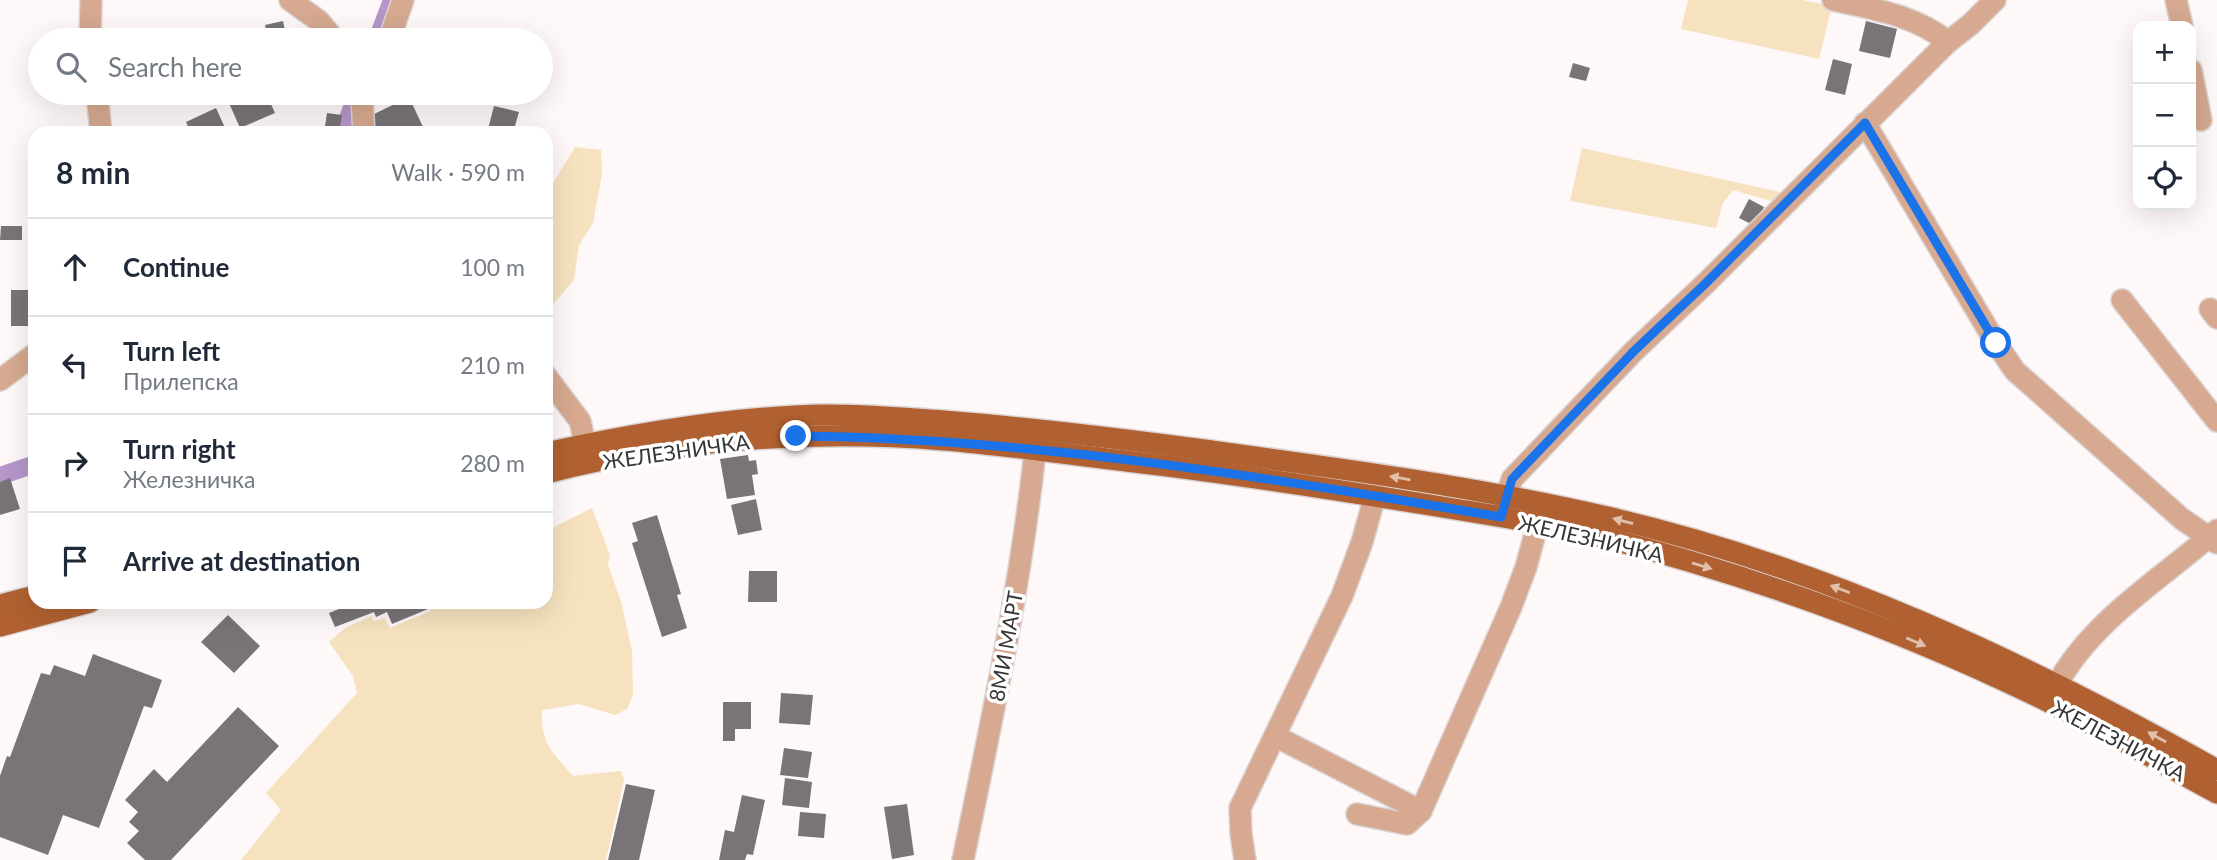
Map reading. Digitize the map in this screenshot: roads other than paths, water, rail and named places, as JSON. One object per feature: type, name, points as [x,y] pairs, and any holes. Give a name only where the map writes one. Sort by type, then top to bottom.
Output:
[{"type":"main road","name":"ЖЕЛЕЗНИЧКА","points":[[553,470],[587,454],[664,430],[750,418],[799,415],[906,418],[1186,468],[1375,496],[1503,507],[1544,503],[1611,518],[1787,569],[1898,612],[2056,694],[2217,770]]},
{"type":"main road","name":"ЖЕЛЕЗНИЧКА","points":[[1036,440],[1349,470],[1503,507],[1539,525],[1596,535],[1783,591],[1971,665],[2056,694],[2217,793]]},
{"type":"main road","name":"ЖЕЛЕЗНИЧКА","points":[[553,453],[587,454]]},
{"type":"main road","points":[[0,605],[28,598]]},
{"type":"main road","points":[[0,626],[64,609]]},
{"type":"street","points":[[90,28],[91,0]]},
{"type":"street","points":[[290,0],[324,28]]},
{"type":"street","points":[[393,28],[403,0]]},
{"type":"street","points":[[1833,0],[1917,22],[1932,29],[1948,42]]},
{"type":"street","points":[[1503,507],[1512,479],[1634,351],[1948,42],[1995,0]]},
{"type":"street","points":[[2176,0],[2181,21]]},
{"type":"street","points":[[2194,84],[2201,120]]},
{"type":"street","points":[[98,105],[100,126]]},
{"type":"street","points":[[363,105],[364,126]]},
{"type":"street","points":[[1865,123],[2015,371],[2182,519],[2214,537],[2117,612],[2064,672],[2056,694]]},
{"type":"street","points":[[2122,300],[2217,421]]},
{"type":"street","points":[[0,380],[28,359]]},
{"type":"street","points":[[553,385],[580,421],[587,454]]},
{"type":"street","name":"8МИ МАРТ","points":[[963,860],[996,697],[1024,535],[1036,440]]},
{"type":"street","points":[[1245,860],[1240,808],[1342,596],[1375,496]]},
{"type":"street","points":[[1357,814],[1408,824],[1421,811],[1511,607],[1544,503]]},
{"type":"street","points":[[1275,736],[1421,811]]},
{"type":"waterway","points":[[382,28],[392,0]]},
{"type":"waterway","points":[[345,126],[353,105]]},
{"type":"waterway","points":[[0,476],[28,466]]}]
